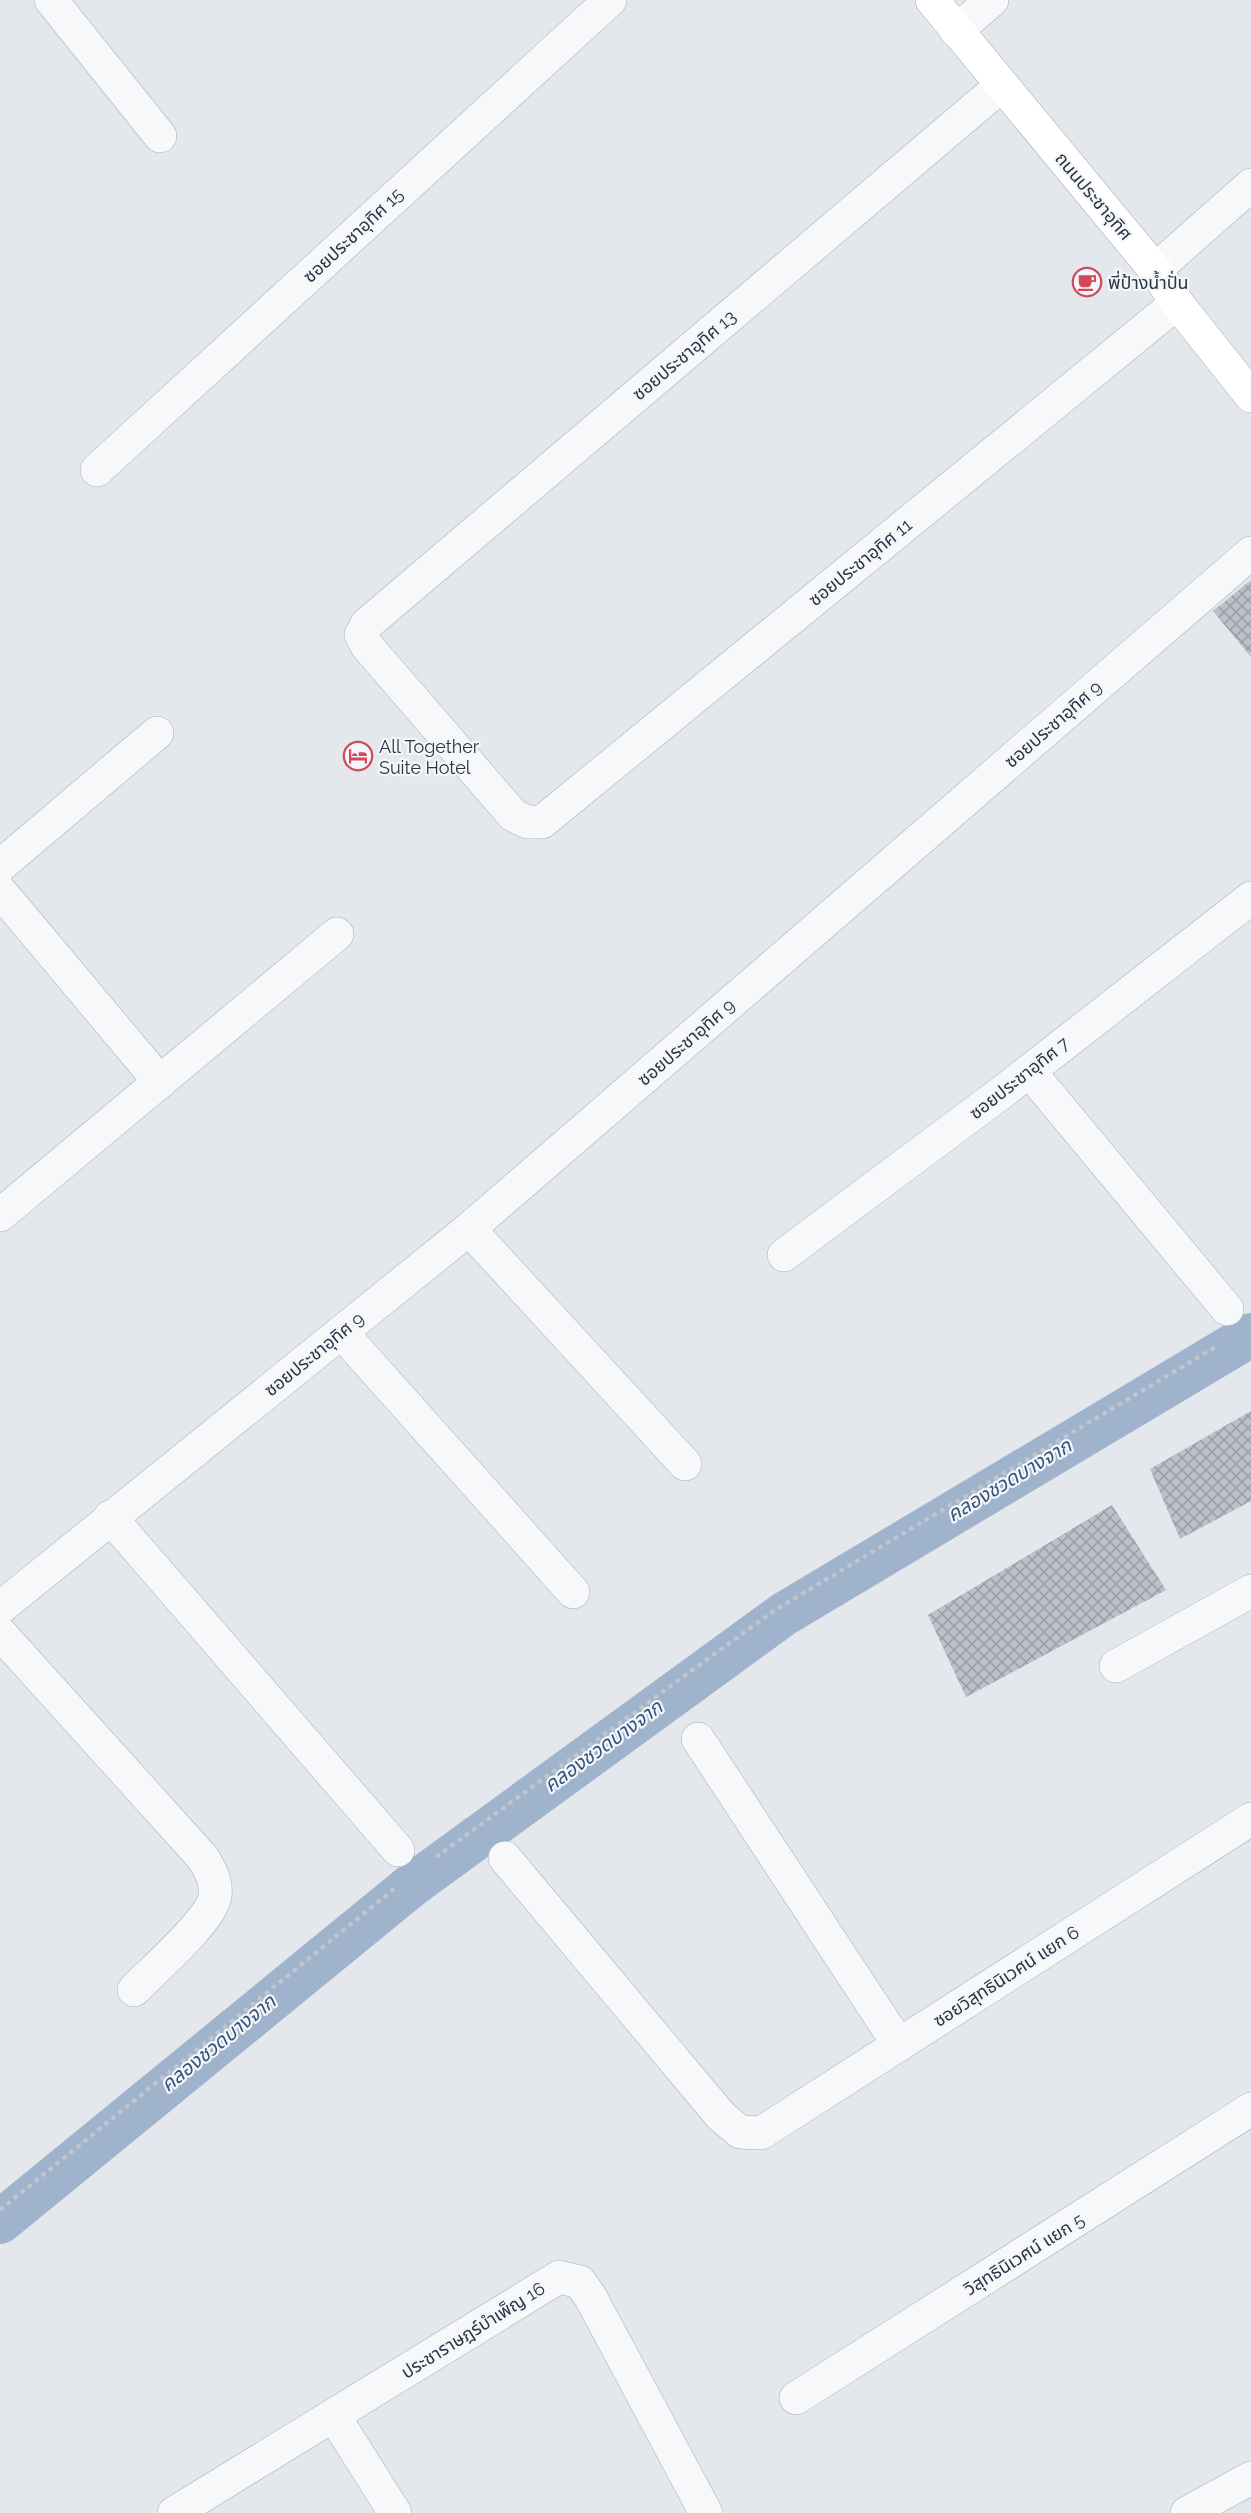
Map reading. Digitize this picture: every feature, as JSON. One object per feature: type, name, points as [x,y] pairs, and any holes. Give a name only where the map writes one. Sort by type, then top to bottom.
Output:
[{"type":"main road","name":"ถนนประชาอุทิศ","points":[[932,0],[956,32],[1155,270],[1177,303],[1251,396]]},
{"type":"street","points":[[51,0],[160,136]]},
{"type":"street","name":"ซอยประชาอุทิศ 15","points":[[97,470],[610,0]]},
{"type":"street","points":[[956,32],[992,0]]},
{"type":"street","name":"ซอยประชาอุทิศ 13","points":[[542,822],[527,822],[513,815],[367,646],[362,635],[367,624],[1001,86]]},
{"type":"street","points":[[1155,270],[1251,185]]},
{"type":"street","name":"ซอยประชาอุทิศ 11","points":[[542,822],[1177,303]]},
{"type":"street","name":"ซอยประชาอุทิศ 9","points":[[0,1608],[469,1229],[1251,553]]},
{"type":"street","points":[[0,866],[157,733]]},
{"type":"street","points":[[0,891],[160,1082]]},
{"type":"street","name":"ซอยประชาอุทิศ 7","points":[[784,1255],[1029,1071],[1251,898]]},
{"type":"street","points":[[0,1215],[337,934]]},
{"type":"street","points":[[1029,1071],[1227,1309]]},
{"type":"street","points":[[469,1229],[685,1464]]},
{"type":"street","points":[[340,1332],[573,1592]]},
{"type":"street","points":[[110,1517],[398,1850]]},
{"type":"street","points":[[1116,1666],[1251,1591]]},
{"type":"street","points":[[0,1633],[203,1857],[212,1874],[215,1898],[202,1922],[134,1990]]},
{"type":"street","points":[[698,1739],[899,2045]]},
{"type":"street","name":"ซอยวิสุทธินิเวศน์ แยก 6","points":[[505,1858],[721,2116],[740,2132],[761,2133],[1251,1819]]},
{"type":"street","name":"วิสุทธินิเวศน์ แยก 5","points":[[796,2398],[1251,2109]]},
{"type":"street","name":"ประชาราษฎร์บำเพ็ญ 16","points":[[174,2513],[559,2277],[580,2282],[591,2298],[706,2513]]},
{"type":"street","points":[[334,2416],[395,2513]]},
{"type":"street","points":[[1187,2513],[1251,2478]]},
{"type":"path","points":[[427,1863],[774,1610],[1221,1344]]},
{"type":"path","points":[[0,2210],[399,1885]]},
{"type":"building","points":[[1251,580],[1251,657],[1213,611]]},
{"type":"building","points":[[1251,1411],[1251,1501],[1180,1539],[1150,1469]]},
{"type":"building","points":[[1112,1505],[1166,1590],[966,1697],[928,1615]]},
{"type":"waterway","name":"คลองชวดบางจาก","points":[[0,2222],[412,1885],[784,1614],[1251,1335]]},
{"type":"place","name":"พี่ป้างน้ำปั่น","points":[[1087,282]]},
{"type":"place","name":"All Together Suite Hotel","points":[[358,756]]}]
